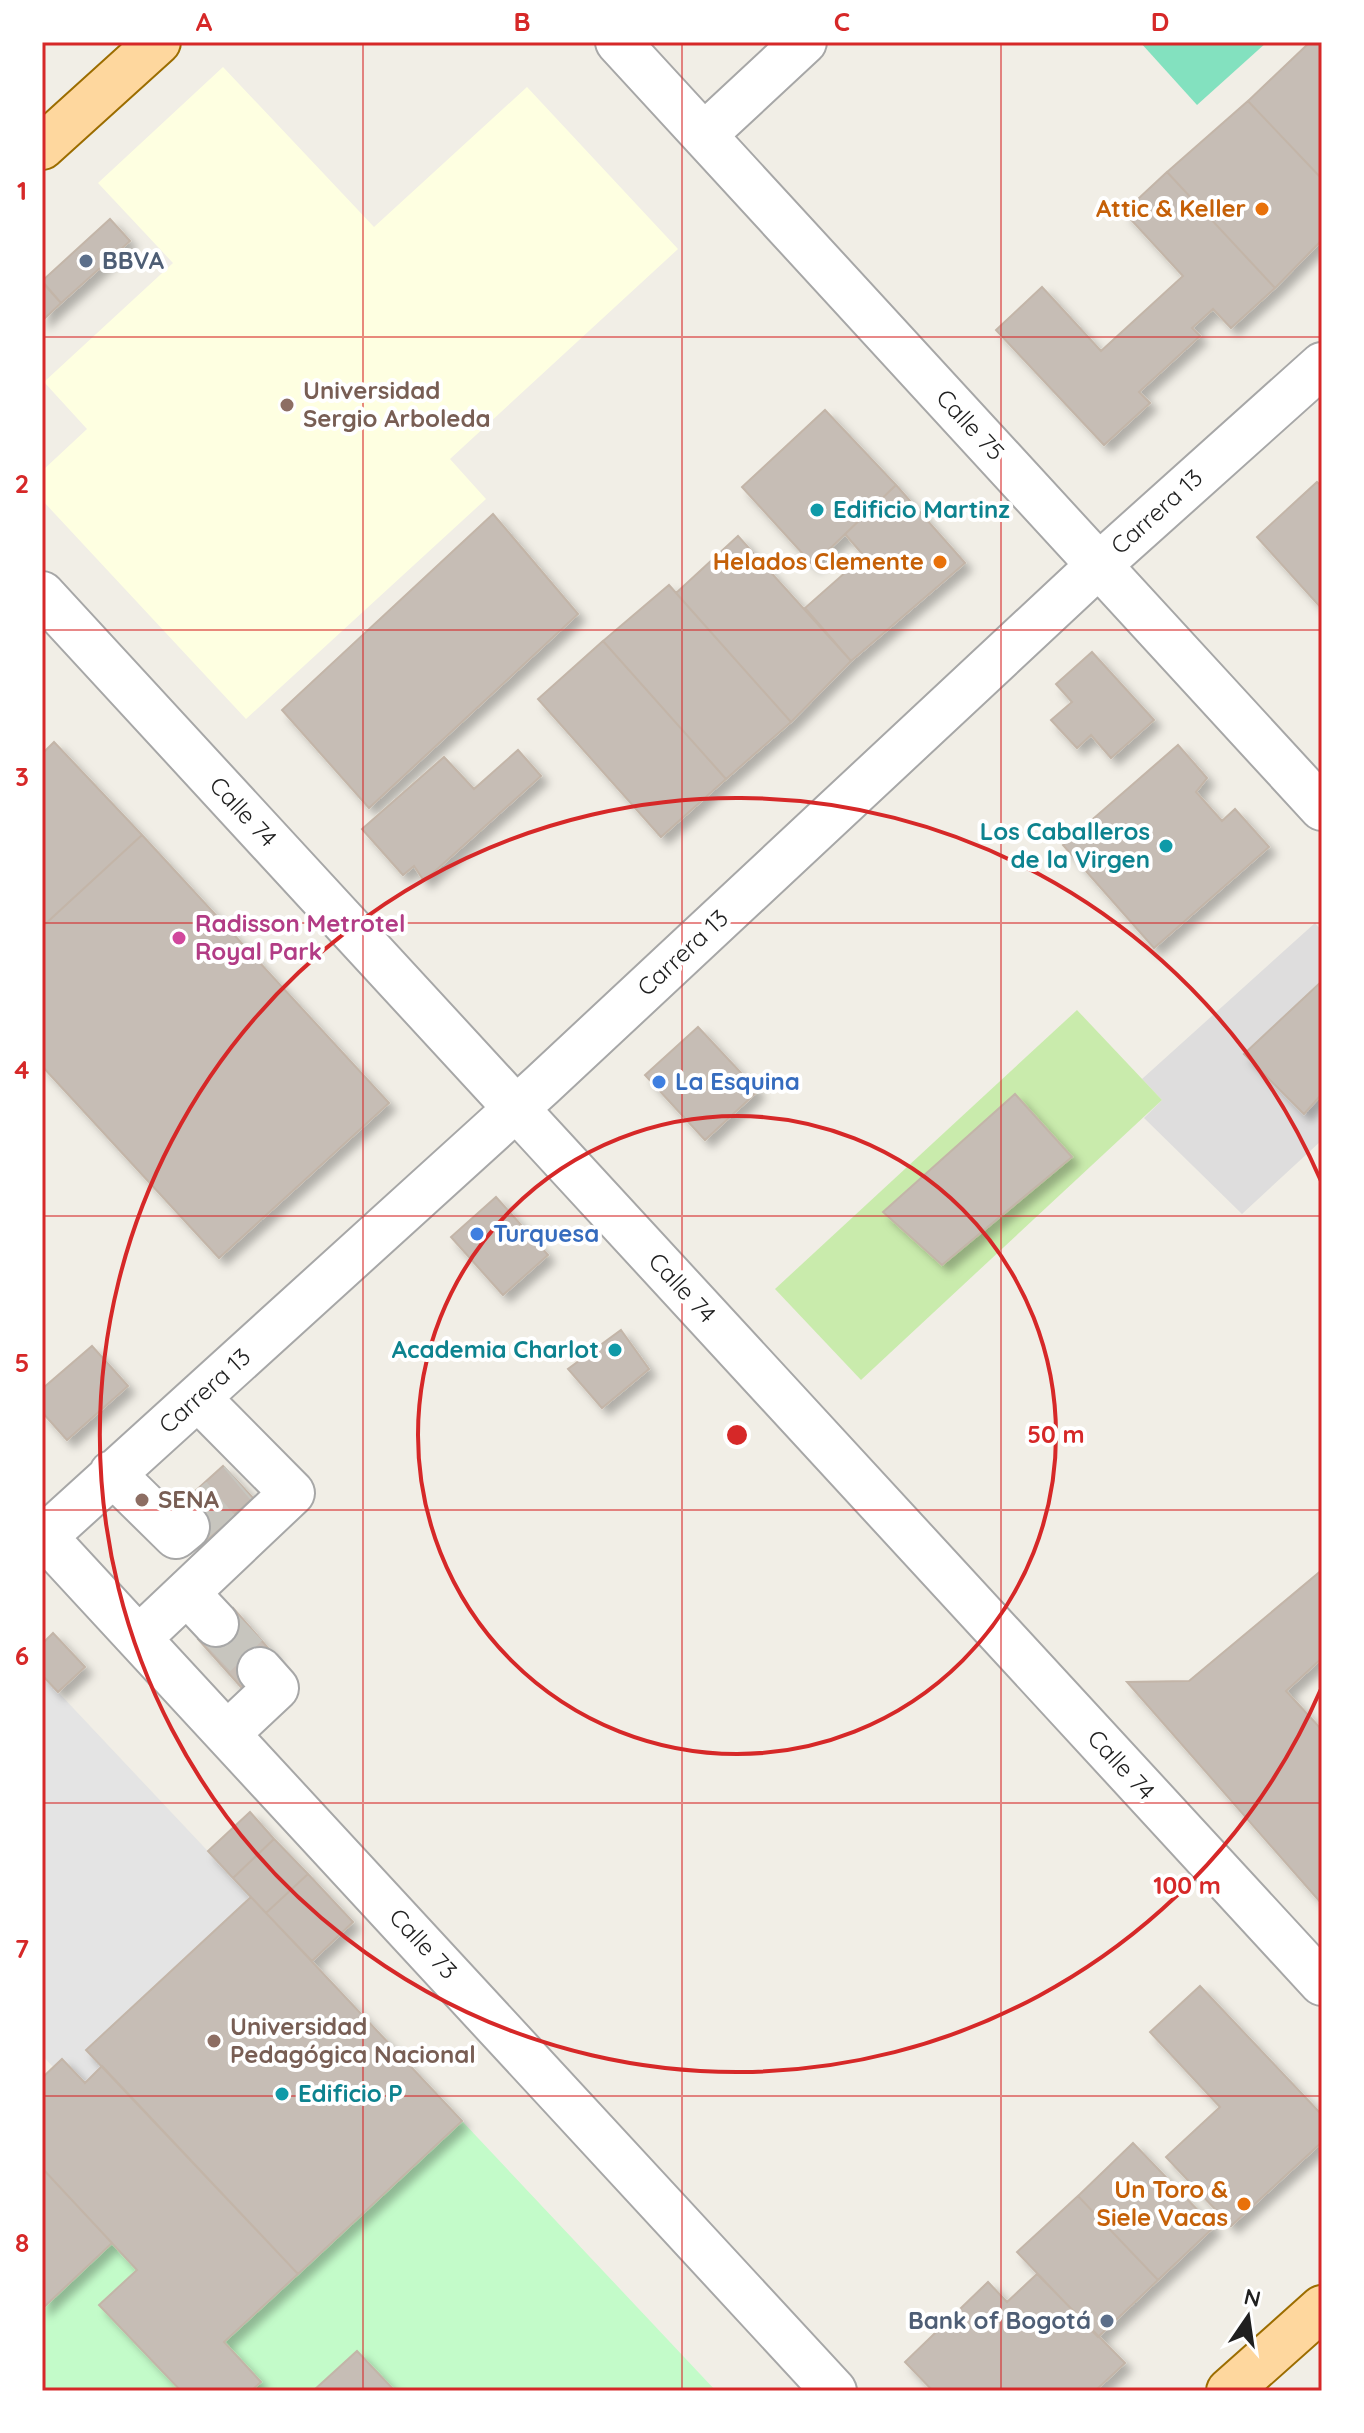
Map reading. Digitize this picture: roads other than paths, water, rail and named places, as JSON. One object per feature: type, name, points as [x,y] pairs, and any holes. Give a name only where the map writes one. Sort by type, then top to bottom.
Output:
[{"type":"main road","points":[[42,147],[158,42]]},
{"type":"main road","points":[[1229,2391],[1322,2308]]},
{"type":"street","name":"Calle 75","points":[[618,42],[1322,808]]},
{"type":"street","points":[[704,135],[804,42]]},
{"type":"street","name":"Carrera 13","points":[[43,1536],[516,1109],[1099,565],[1322,365]]},
{"type":"street","name":"Calle 74","points":[[42,594],[1322,1983]]},
{"type":"street","points":[[139,1638],[201,1608],[292,1493],[251,1473],[198,1398]]},
{"type":"street","points":[[112,1473],[182,1531]]},
{"type":"street","name":"Calle 73","points":[[43,1536],[834,2391]]},
{"type":"street","points":[[228,1733],[276,1688],[260,1670]]},
{"type":"tunnel","points":[[187,1527],[239,1483]]},
{"type":"tunnel","points":[[216,1624],[260,1670]]},
{"type":"place","name":"Attic & Keller","points":[[1262,209]]},
{"type":"place","name":"BBVA","points":[[86,261]]},
{"type":"place","name":"Universidad Sergio Arboleda","points":[[287,405]]},
{"type":"place","name":"Edificio Martinz","points":[[817,510]]},
{"type":"place","name":"Helados Clemente","points":[[940,562]]},
{"type":"place","name":"Los Caballeros de la Virgen","points":[[1166,846]]},
{"type":"place","name":"Radisson Metrotel Royal Park","points":[[179,938]]},
{"type":"place","name":"La Esquina","points":[[659,1082]]},
{"type":"place","name":"Turquesa","points":[[477,1234]]},
{"type":"place","name":"Academia Charlot","points":[[615,1350]]},
{"type":"place","name":"SENA","points":[[142,1500]]},
{"type":"place","name":"Universidad Pedagógica Nacional","points":[[214,2041]]},
{"type":"place","name":"Edificio P","points":[[282,2094]]},
{"type":"place","name":"Un Toro & Siele Vacas","points":[[1244,2204]]},
{"type":"place","name":"Bank of Bogotá","points":[[1107,2321]]}]
